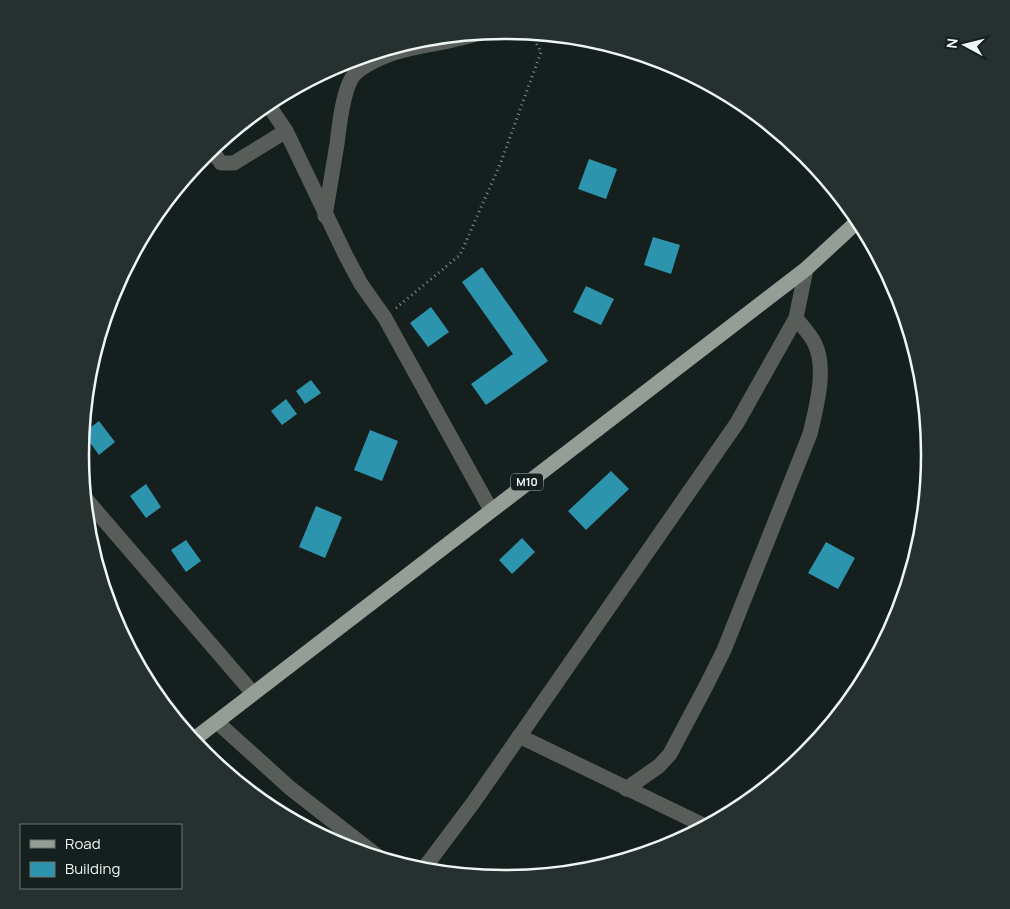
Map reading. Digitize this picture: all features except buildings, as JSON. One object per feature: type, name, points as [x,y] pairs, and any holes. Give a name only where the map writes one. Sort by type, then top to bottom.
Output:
[{"type":"main road","name":"M10","points":[[199,736],[252,692],[806,269],[852,226]]},
{"type":"street","points":[[325,216],[342,111],[348,86],[354,75],[366,66],[388,56]]},
{"type":"street","points":[[272,110],[286,131],[325,216],[361,284],[384,318],[491,510]]},
{"type":"street","points":[[216,156],[222,163],[234,163],[286,131]]},
{"type":"street","points":[[428,863],[473,803],[737,423],[796,318],[806,269]]},
{"type":"street","points":[[626,789],[659,766],[670,754],[706,686],[724,650],[810,434],[818,392],[819,358],[815,343],[796,318]]},
{"type":"street","points":[[93,507],[252,692]]},
{"type":"street","points":[[216,722],[290,788],[364,845]]},
{"type":"street","points":[[519,736],[698,823]]},
{"type":"path","points":[[384,318],[460,255],[501,162],[541,52],[535,40]]}]
